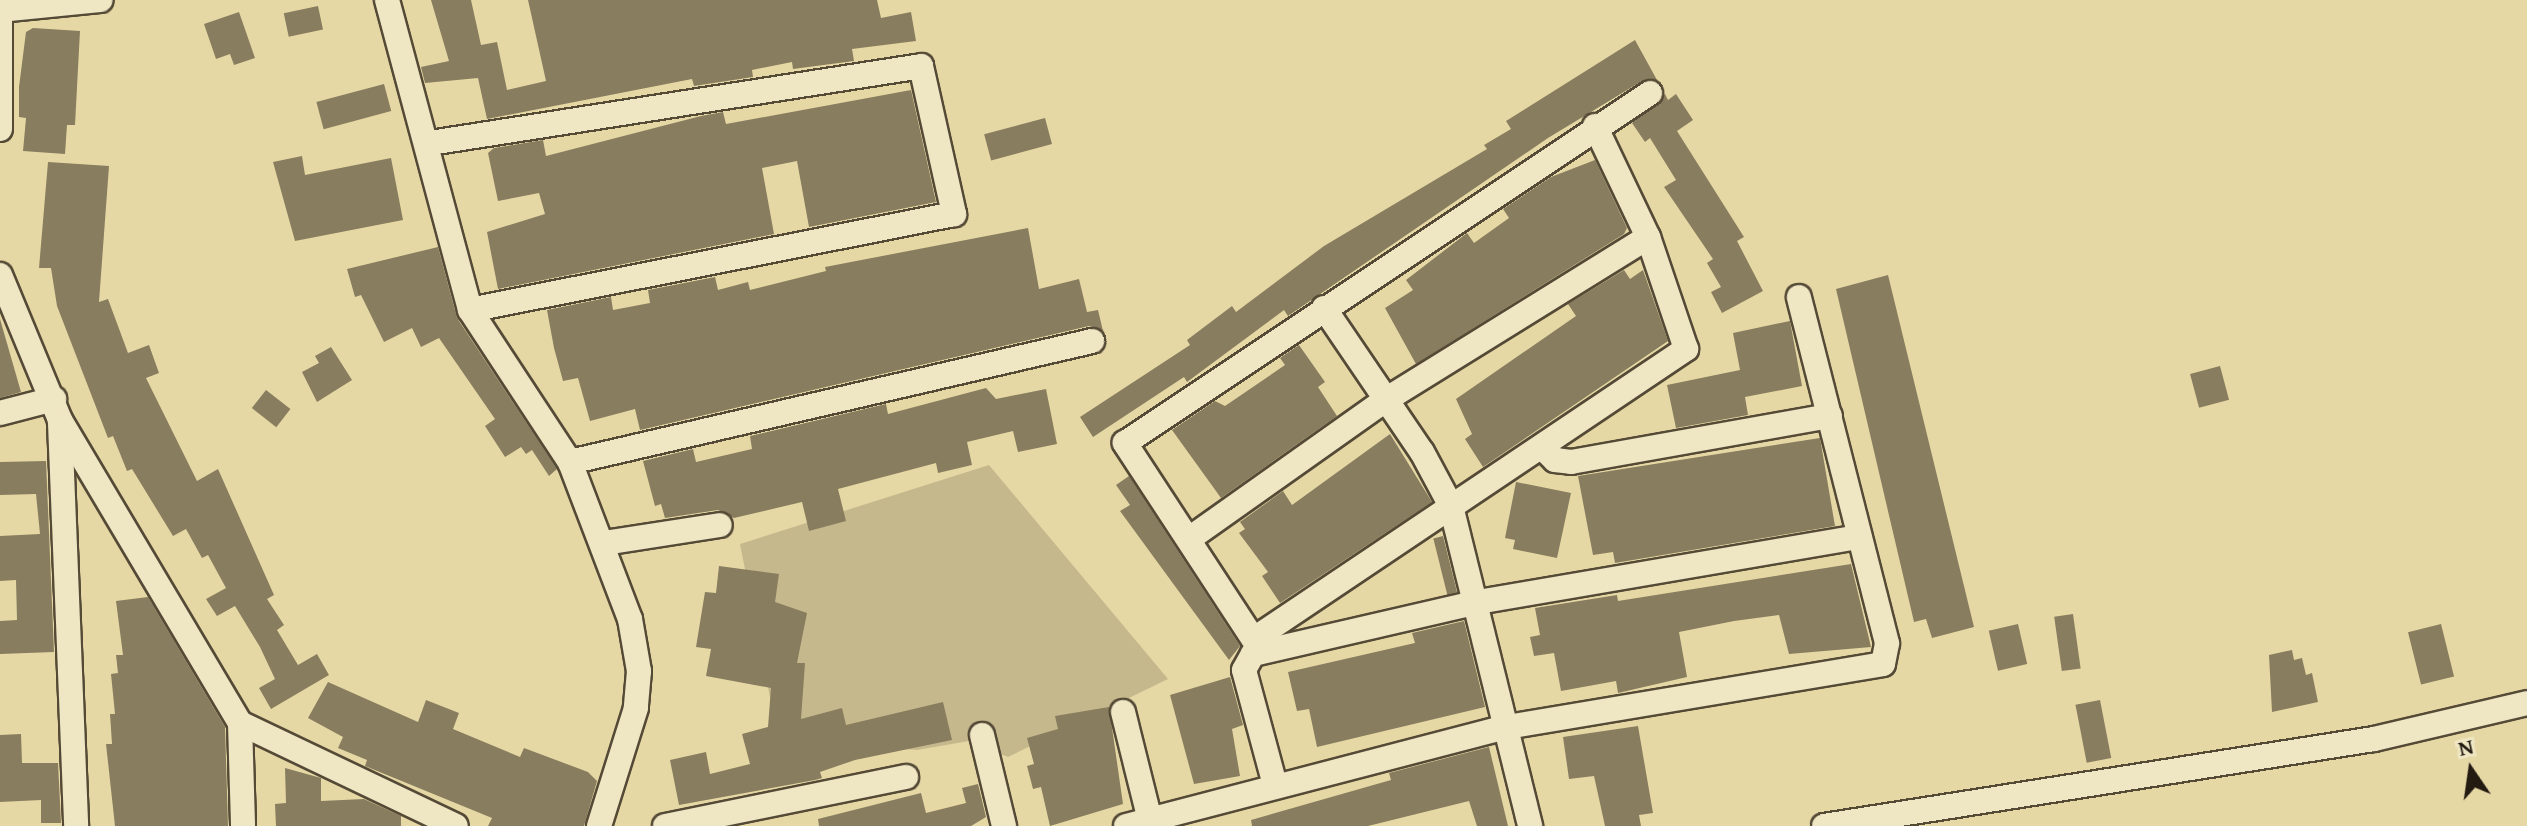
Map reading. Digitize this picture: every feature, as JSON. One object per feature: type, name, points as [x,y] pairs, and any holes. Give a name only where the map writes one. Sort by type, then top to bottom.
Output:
[{"type":"street","points":[[0,129],[1,8],[101,0]]},
{"type":"street","points":[[387,0],[430,143],[470,310],[570,462],[604,543],[630,619],[639,680],[624,756],[599,826]]},
{"type":"street","points":[[430,143],[921,66],[954,214],[470,310]]},
{"type":"street","points":[[1259,644],[1125,443],[1595,126],[1650,93]]},
{"type":"street","points":[[1275,785],[1244,670],[1259,644],[1451,506],[1686,349],[1648,237],[1595,126]]},
{"type":"street","points":[[1189,539],[1387,399],[1648,237]]},
{"type":"street","points":[[0,275],[57,410],[240,723],[243,826]]},
{"type":"street","points":[[1126,826],[1507,727],[1880,666],[1888,656],[1887,643],[1799,297]]},
{"type":"street","points":[[1324,308],[1387,399],[1451,506],[1478,602],[1530,826]]},
{"type":"street","points":[[570,462],[1092,341]]},
{"type":"street","points":[[0,413],[57,410]]},
{"type":"street","points":[[57,410],[76,826]]},
{"type":"street","points":[[1542,447],[1555,460],[1571,462],[1830,416]]},
{"type":"street","points":[[604,543],[720,525]]},
{"type":"street","points":[[1259,644],[1478,602],[1859,537]]},
{"type":"street","points":[[1824,826],[2358,742],[2527,703]]},
{"type":"street","points":[[1123,712],[1150,820]]},
{"type":"street","points":[[240,723],[403,814],[456,826]]},
{"type":"street","points":[[982,735],[1004,826]]},
{"type":"street","points":[[665,826],[906,777]]},
{"type":"shaded area","points":[[989,465],[1168,679],[1008,757],[969,741],[917,750],[778,738],[740,544]]},
{"type":"building","points":[[431,0],[471,0],[481,45],[497,42],[507,90],[546,81],[528,0],[877,0],[881,18],[911,12],[916,41],[852,49],[854,61],[793,69],[792,62],[752,70],[753,77],[694,86],[692,79],[487,119],[478,78],[425,83],[421,67],[449,61]]},
{"type":"building","points":[[318,6],[323,29],[289,37],[284,13]]},
{"type":"building","points":[[239,12],[255,58],[234,65],[230,54],[216,59],[204,24]]},
{"type":"building","points":[[33,28],[80,31],[75,125],[67,125],[65,154],[23,151],[26,118],[19,117],[19,87],[26,32]]},
{"type":"building","points":[[1635,40],[1657,80],[1642,81],[1548,138],[1288,316],[1284,310],[1187,382],[1184,377],[1093,437],[1080,417],[1190,345],[1187,340],[1232,306],[1236,312],[1324,246],[1487,149],[1484,145],[1511,129],[1506,121]]},
{"type":"building","points":[[384,84],[391,111],[324,129],[316,102]]},
{"type":"building","points":[[911,90],[936,202],[809,227],[797,161],[762,168],[774,234],[498,289],[487,232],[545,214],[539,193],[498,201],[488,153],[494,148],[543,140],[546,156],[723,112],[726,124]]},
{"type":"building","points":[[1665,94],[1668,100],[1676,94],[1693,120],[1677,131],[1744,237],[1737,241],[1763,291],[1722,313],[1711,292],[1721,287],[1707,263],[1713,259],[1664,187],[1676,180],[1650,138],[1645,142],[1632,123]]},
{"type":"building","points":[[1045,118],[1052,144],[991,160],[984,134]]},
{"type":"building","points":[[302,156],[305,175],[391,158],[403,220],[295,241],[273,162]]},
{"type":"building","points":[[1595,160],[1627,228],[1624,234],[1416,364],[1385,308],[1413,290],[1406,280],[1467,233],[1474,243],[1509,218],[1503,209],[1551,177]]},
{"type":"building","points":[[48,162],[109,166],[99,302],[108,299],[128,353],[149,345],[159,373],[146,378],[197,481],[218,469],[274,595],[267,599],[284,625],[277,630],[298,665],[317,654],[329,675],[271,709],[259,688],[275,679],[260,647],[235,606],[217,616],[206,599],[226,588],[208,555],[202,558],[186,529],[173,536],[132,469],[127,471],[113,436],[108,438],[57,306],[51,268],[39,268]]},
{"type":"building","points":[[1028,228],[1039,289],[1079,279],[1087,312],[1098,310],[1103,331],[1089,326],[640,430],[635,409],[590,421],[578,378],[563,381],[547,310],[611,297],[613,310],[650,303],[648,290],[715,277],[718,290],[748,282],[750,290],[826,271],[825,267]]},
{"type":"building","points":[[438,247],[457,318],[557,469],[549,476],[532,450],[526,454],[521,447],[505,457],[485,426],[495,419],[439,338],[421,347],[412,328],[384,342],[361,295],[355,297],[347,269]]},
{"type":"building","points":[[1624,270],[1630,279],[1643,270],[1668,341],[1483,467],[1465,439],[1472,434],[1456,399],[1576,316],[1568,304]]},
{"type":"building","points":[[1888,275],[1974,627],[1932,638],[1926,619],[1914,622],[1836,289]]},
{"type":"building","points":[[0,319],[21,392],[0,398]]},
{"type":"building","points":[[1790,321],[1802,386],[1745,397],[1748,415],[1676,428],[1667,385],[1740,370],[1733,333]]},
{"type":"building","points":[[1299,345],[1325,382],[1318,387],[1337,416],[1221,498],[1172,430],[1215,401],[1225,406],[1285,365],[1280,358]]},
{"type":"building","points":[[331,347],[352,380],[317,402],[302,372],[319,363],[315,356]]},
{"type":"building","points":[[2220,366],[2229,400],[2199,408],[2190,374]]},
{"type":"building","points":[[986,388],[996,399],[1046,389],[1057,444],[1018,452],[1013,431],[967,442],[972,465],[938,473],[936,463],[838,489],[846,521],[809,531],[802,502],[734,518],[718,510],[665,518],[661,504],[655,506],[643,461],[693,449],[696,462],[752,449],[750,436],[886,404],[888,414]]},
{"type":"building","points":[[266,390],[290,409],[276,427],[252,408]]},
{"type":"building","points":[[1390,434],[1432,502],[1280,603],[1262,576],[1268,572],[1239,533],[1245,529],[1240,522],[1283,491],[1292,505]]},
{"type":"building","points":[[1820,438],[1835,526],[1615,563],[1613,552],[1593,555],[1578,476]]},
{"type":"building","points":[[46,461],[54,652],[0,654],[0,621],[17,620],[16,580],[0,581],[0,536],[40,534],[36,494],[0,495],[0,462]]},
{"type":"building","points":[[1129,476],[1240,646],[1229,660],[1120,511],[1130,505],[1116,485]]},
{"type":"building","points":[[1516,482],[1571,493],[1557,558],[1513,549],[1515,540],[1505,538]]},
{"type":"building","points":[[1443,536],[1457,592],[1447,595],[1433,538]]},
{"type":"building","points":[[1851,564],[1871,647],[1789,654],[1779,615],[1734,621],[1679,632],[1687,677],[1618,693],[1616,681],[1561,691],[1554,653],[1534,656],[1530,637],[1540,635],[1535,608],[1617,595],[1618,601]]},
{"type":"building","points":[[719,566],[779,574],[775,602],[807,613],[797,663],[805,663],[801,719],[842,708],[846,725],[943,702],[952,740],[855,760],[820,772],[822,778],[815,780],[679,805],[670,760],[706,752],[710,774],[750,764],[742,734],[768,727],[771,688],[706,676],[711,649],[696,647],[705,592],[716,593]]},
{"type":"building","points":[[148,597],[225,727],[228,826],[115,826],[106,744],[112,744],[110,714],[115,714],[111,674],[118,673],[116,655],[123,655],[116,601]]},
{"type":"building","points":[[2073,614],[2081,668],[2062,671],[2054,617]]},
{"type":"building","points":[[1464,621],[1485,707],[1317,747],[1309,709],[1297,711],[1288,672],[1415,643],[1412,633]]},
{"type":"building","points":[[2018,624],[2027,664],[1998,671],[1989,631]]},
{"type":"building","points":[[2441,624],[2454,676],[2421,685],[2408,632]]},
{"type":"building","points":[[2292,650],[2294,660],[2302,658],[2306,675],[2312,673],[2318,702],[2272,712],[2269,655]]},
{"type":"building","points":[[1230,677],[1243,725],[1232,729],[1240,776],[1194,784],[1170,695]]},
{"type":"building","points":[[328,682],[418,722],[426,700],[459,713],[453,729],[520,757],[524,748],[588,772],[597,781],[584,826],[488,826],[492,818],[365,766],[367,760],[338,748],[343,737],[308,718]]},
{"type":"building","points":[[2100,700],[2111,758],[2087,763],[2075,705]]},
{"type":"building","points":[[1109,707],[1123,804],[1050,826],[1041,787],[1033,789],[1027,766],[1034,764],[1027,738],[1058,729],[1055,716]]},
{"type":"building","points":[[1638,726],[1653,813],[1639,815],[1641,826],[1605,826],[1594,776],[1569,779],[1563,737]]},
{"type":"building","points":[[21,734],[22,763],[58,763],[61,823],[41,823],[41,800],[0,802],[0,735]]},
{"type":"building","points":[[1489,747],[1508,826],[1477,826],[1469,801],[1368,826],[1252,826],[1251,820],[1391,780],[1389,773]]},
{"type":"building","points":[[285,768],[321,778],[321,801],[364,799],[401,816],[401,826],[276,826],[275,804],[286,803]]},
{"type":"building","points":[[978,784],[986,817],[971,826],[819,826],[818,819],[921,793],[926,813],[966,803],[962,788]]}]
